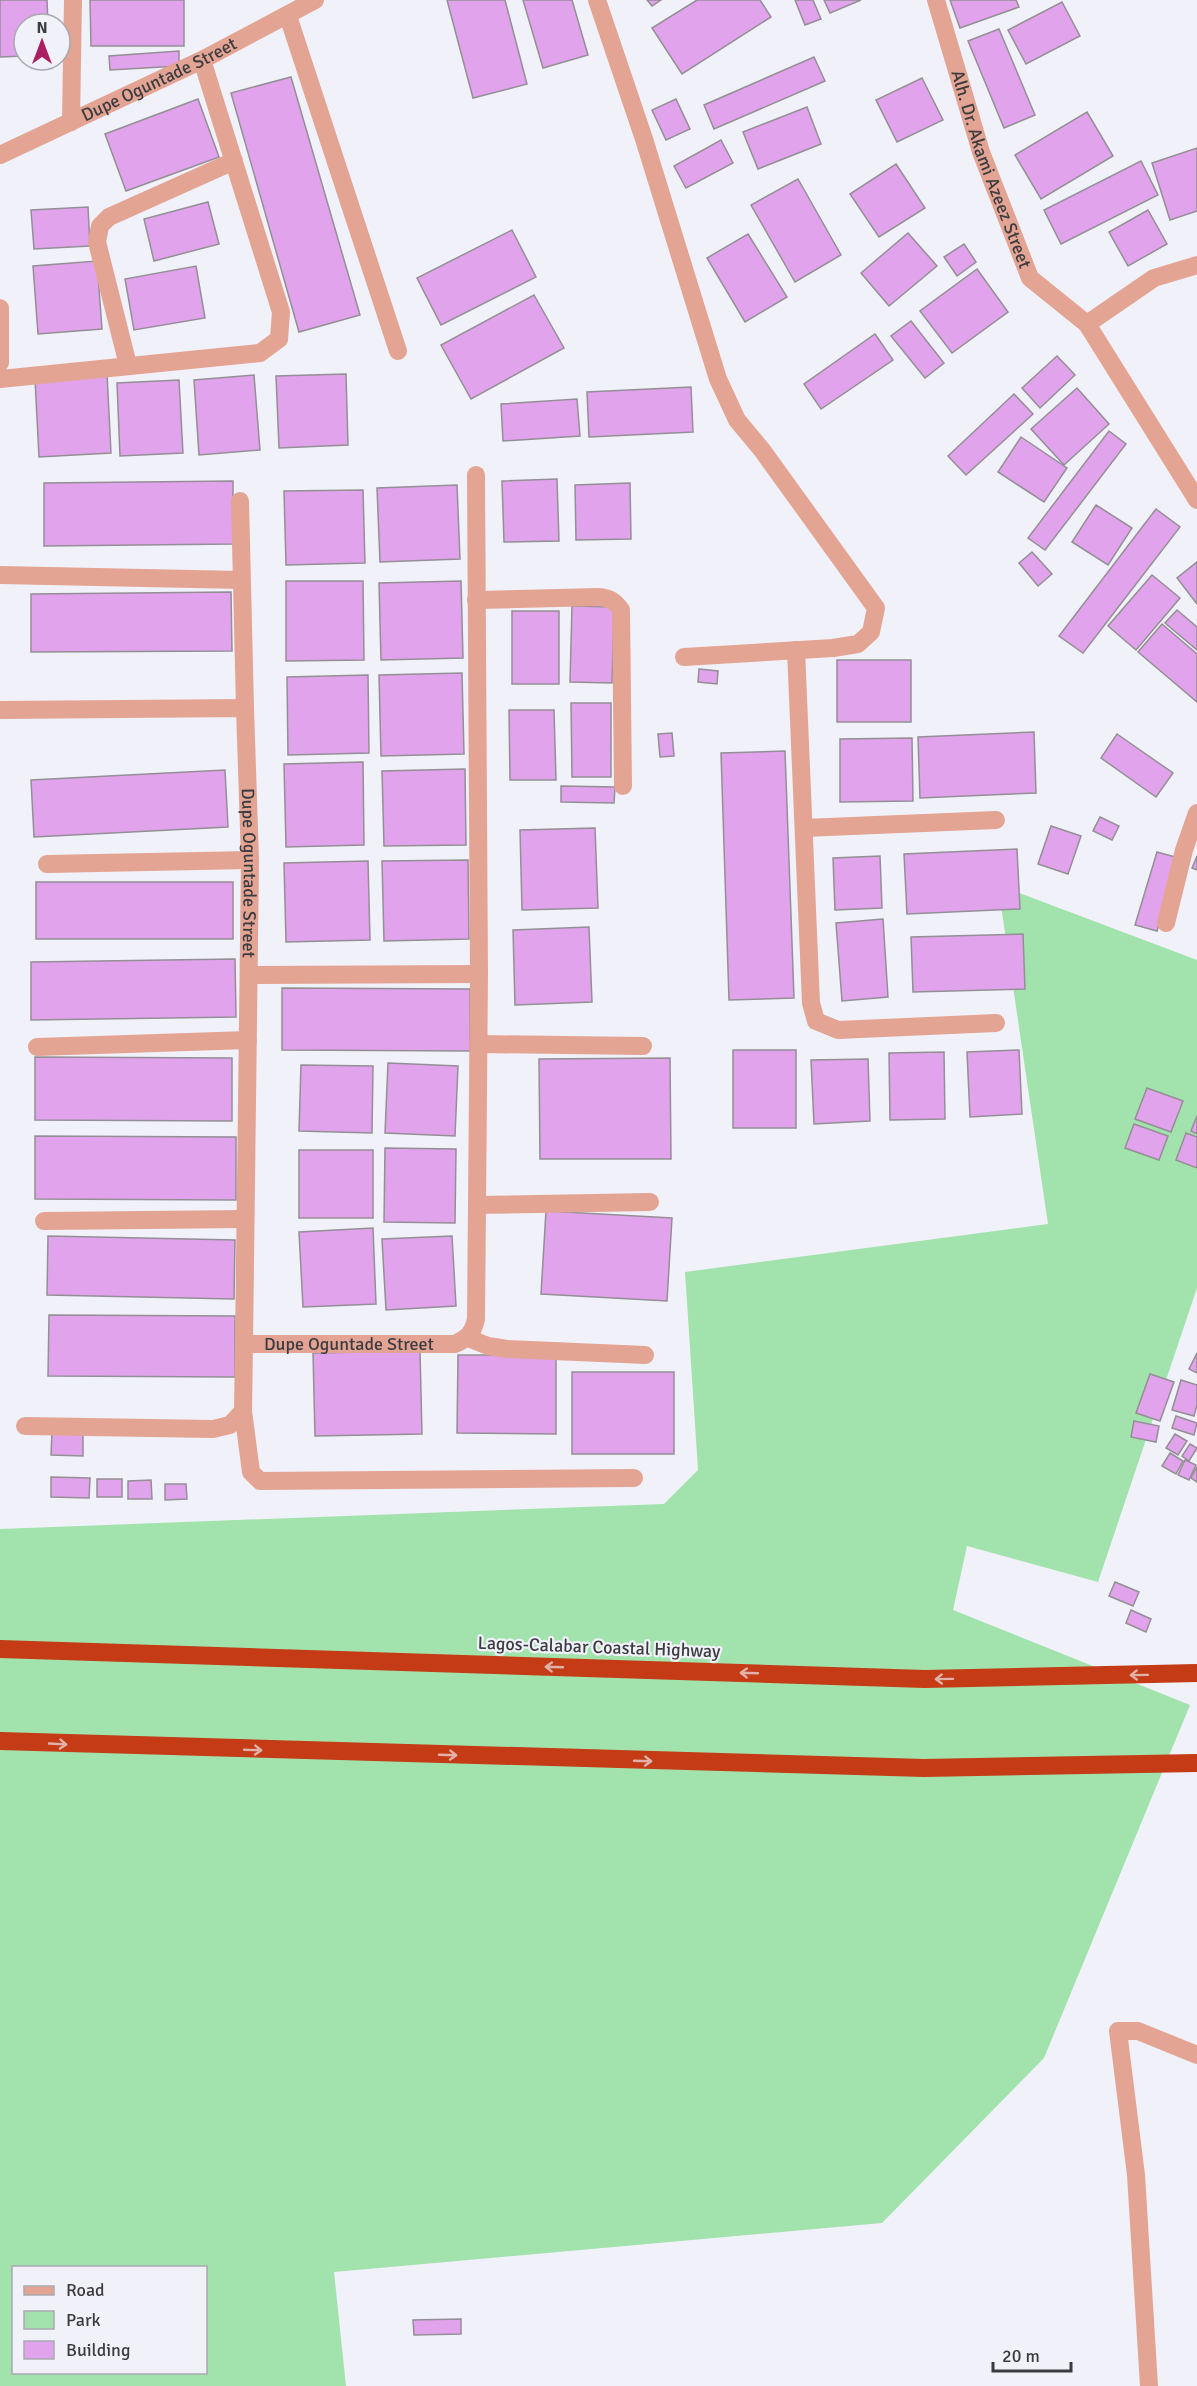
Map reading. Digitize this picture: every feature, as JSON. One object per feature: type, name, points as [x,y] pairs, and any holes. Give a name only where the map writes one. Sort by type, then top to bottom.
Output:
[{"type":"highway","name":"Lagos-Calabar Coastal Highway","points":[[0,1649],[925,1679],[1197,1673]]},
{"type":"highway","points":[[0,1741],[924,1768],[1197,1763]]},
{"type":"street","points":[[71,122],[73,0]]},
{"type":"street","name":"Dupe Oguntade Street","points":[[0,155],[202,60],[315,0]]},
{"type":"street","points":[[597,0],[644,139],[718,379],[736,420],[762,450],[876,608],[871,633],[858,644],[684,657]]},
{"type":"street","name":"Alh. Dr. Akami Azeez Street","points":[[936,0],[981,152],[1030,278],[1087,324],[1197,500]]},
{"type":"street","points":[[288,16],[399,351]]},
{"type":"street","points":[[0,379],[260,352],[279,339],[281,312],[202,60]]},
{"type":"street","points":[[128,365],[97,242],[100,226],[109,217],[234,161]]},
{"type":"street","points":[[1087,324],[1154,278],[1197,265]]},
{"type":"street","points":[[0,308],[0,363]]},
{"type":"street","points":[[476,476],[479,974],[476,1319],[474,1329],[468,1338],[488,1346],[507,1349],[645,1355]]},
{"type":"street","name":"Dupe Oguntade Street","points":[[240,501],[250,860],[244,1344],[455,1344],[468,1338]]},
{"type":"street","points":[[0,575],[241,580]]},
{"type":"street","points":[[476,600],[598,597],[609,598],[616,603],[621,610],[623,786]]},
{"type":"street","points":[[796,650],[811,1003],[816,1021],[838,1030],[996,1023]]},
{"type":"street","points":[[0,710],[245,708]]},
{"type":"street","points":[[1166,923],[1184,850],[1197,813]]},
{"type":"street","points":[[804,828],[996,820]]},
{"type":"street","points":[[47,864],[250,860]]},
{"type":"street","points":[[249,975],[479,974]]},
{"type":"street","points":[[37,1047],[248,1041]]},
{"type":"street","points":[[478,1044],[643,1046]]},
{"type":"street","points":[[477,1205],[650,1202]]},
{"type":"street","points":[[44,1221],[245,1219]]},
{"type":"street","points":[[244,1344],[243,1411],[251,1472],[260,1481],[634,1478]]},
{"type":"street","points":[[25,1426],[213,1429],[230,1425],[243,1411]]},
{"type":"street","points":[[1149,2386],[1136,2175],[1118,2031],[1138,2031],[1197,2055]]},
{"type":"green space","points":[[998,885],[1197,960],[1197,1288],[1098,1582],[967,1546],[953,1610],[1190,1705],[1044,2058],[882,2223],[334,2272],[346,2386],[0,2386],[0,1529],[664,1504],[698,1470],[685,1272],[1048,1224]]},
{"type":"building","points":[[0,0],[47,0],[48,12],[12,12],[12,56],[0,57]]},
{"type":"building","points":[[90,0],[184,0],[184,46],[91,46]]},
{"type":"building","points":[[447,0],[505,0],[527,84],[473,98]]},
{"type":"building","points":[[523,0],[572,0],[588,55],[543,68]]},
{"type":"building","points":[[647,0],[661,0],[652,6]]},
{"type":"building","points":[[697,0],[760,0],[771,17],[682,74],[652,28]]},
{"type":"building","points":[[795,0],[813,0],[821,19],[805,25]]},
{"type":"building","points":[[824,0],[861,0],[830,13]]},
{"type":"building","points":[[950,0],[1016,0],[1019,7],[960,28]]},
{"type":"building","points":[[1062,2],[1080,36],[1026,64],[1008,30]]},
{"type":"building","points":[[999,29],[1035,115],[1004,128],[968,41]]},
{"type":"building","points":[[179,51],[179,66],[110,70],[109,56]]},
{"type":"building","points":[[814,57],[825,81],[714,129],[704,105]]},
{"type":"building","points":[[291,77],[360,315],[299,332],[231,93]]},
{"type":"building","points":[[922,78],[943,120],[897,142],[876,100]]},
{"type":"building","points":[[198,99],[219,157],[126,191],[105,134]]},
{"type":"building","points":[[676,99],[690,129],[666,140],[652,110]]},
{"type":"building","points":[[807,107],[821,144],[758,169],[743,132]]},
{"type":"building","points":[[1087,112],[1113,156],[1041,199],[1015,155]]},
{"type":"building","points":[[721,140],[733,163],[686,188],[674,166]]},
{"type":"building","points":[[1197,148],[1197,211],[1170,220],[1152,163]]},
{"type":"building","points":[[1141,161],[1158,195],[1061,244],[1044,210]]},
{"type":"building","points":[[896,164],[925,208],[879,237],[850,194]]},
{"type":"building","points":[[798,179],[841,255],[795,282],[751,205]]},
{"type":"building","points":[[208,202],[219,244],[154,261],[144,219]]},
{"type":"building","points":[[88,207],[90,246],[34,249],[31,210]]},
{"type":"building","points":[[1148,210],[1167,244],[1128,266],[1109,232]]},
{"type":"building","points":[[512,230],[536,277],[441,325],[417,278]]},
{"type":"building","points":[[908,233],[937,266],[889,306],[861,273]]},
{"type":"building","points":[[748,234],[787,297],[745,322],[707,258]]},
{"type":"building","points":[[964,244],[976,262],[957,276],[944,257]]},
{"type":"building","points":[[97,261],[102,329],[38,334],[33,266]]},
{"type":"building","points":[[196,266],[205,318],[134,330],[125,279]]},
{"type":"building","points":[[977,269],[1008,312],[952,353],[920,311]]},
{"type":"building","points":[[534,295],[564,348],[471,399],[441,345]]},
{"type":"building","points":[[911,321],[944,363],[925,378],[891,336]]},
{"type":"building","points":[[875,334],[893,360],[821,409],[804,384]]},
{"type":"building","points":[[1057,356],[1075,375],[1040,408],[1022,388]]},
{"type":"building","points":[[107,374],[111,453],[39,457],[35,379]]},
{"type":"building","points":[[346,374],[348,445],[279,448],[276,376]]},
{"type":"building","points":[[254,375],[260,450],[199,455],[194,380]]},
{"type":"building","points":[[179,380],[183,453],[120,456],[117,383]]},
{"type":"building","points":[[691,387],[693,432],[589,437],[587,392]]},
{"type":"building","points":[[1077,388],[1109,424],[1064,465],[1031,429]]},
{"type":"building","points":[[1014,394],[1033,414],[966,475],[948,456]]},
{"type":"building","points":[[577,399],[580,436],[503,441],[501,404]]},
{"type":"building","points":[[1109,431],[1126,444],[1045,550],[1028,538]]},
{"type":"building","points":[[1021,437],[1067,468],[1044,502],[998,472]]},
{"type":"building","points":[[557,479],[559,541],[504,542],[502,481]]},
{"type":"building","points":[[233,481],[233,544],[44,546],[44,483]]},
{"type":"building","points":[[630,483],[631,539],[576,540],[575,485]]},
{"type":"building","points":[[457,485],[460,559],[380,562],[377,488]]},
{"type":"building","points":[[363,490],[365,563],[286,565],[284,491]]},
{"type":"building","points":[[1096,505],[1132,528],[1108,565],[1072,542]]},
{"type":"building","points":[[1156,509],[1180,527],[1083,653],[1059,636]]},
{"type":"building","points":[[1032,552],[1052,574],[1038,586],[1019,563]]},
{"type":"building","points":[[1197,562],[1197,604],[1177,578]]},
{"type":"building","points":[[1152,575],[1180,598],[1136,650],[1108,626]]},
{"type":"building","points":[[286,581],[363,581],[364,660],[286,661]]},
{"type":"building","points":[[461,581],[463,658],[381,660],[379,583]]},
{"type":"building","points":[[231,592],[232,651],[31,652],[31,594]]},
{"type":"building","points":[[572,606],[614,607],[612,683],[570,682]]},
{"type":"building","points":[[1177,610],[1197,627],[1197,650],[1165,623]]},
{"type":"building","points":[[512,611],[559,611],[559,684],[512,684]]},
{"type":"building","points":[[1162,624],[1197,654],[1197,702],[1138,652]]},
{"type":"building","points":[[837,660],[911,660],[911,722],[837,722]]},
{"type":"building","points":[[699,669],[718,671],[717,684],[698,682]]},
{"type":"building","points":[[462,673],[464,754],[381,756],[379,675]]},
{"type":"building","points":[[368,675],[369,753],[288,755],[287,677]]},
{"type":"building","points":[[571,703],[611,703],[611,777],[572,777]]},
{"type":"building","points":[[509,710],[554,710],[556,780],[510,780]]},
{"type":"building","points":[[1034,732],[1036,793],[920,798],[918,737]]},
{"type":"building","points":[[672,733],[674,756],[660,757],[658,734]]},
{"type":"building","points":[[1117,734],[1173,773],[1156,797],[1101,758]]},
{"type":"building","points":[[912,738],[913,801],[840,802],[840,739]]},
{"type":"building","points":[[785,751],[794,998],[729,1000],[721,753]]},
{"type":"building","points":[[363,762],[364,845],[286,847],[284,764]]},
{"type":"building","points":[[465,769],[466,845],[384,846],[382,771]]},
{"type":"building","points":[[225,770],[228,827],[34,837],[31,780]]},
{"type":"building","points":[[561,786],[615,787],[614,803],[561,802]]},
{"type":"building","points":[[1100,817],[1119,826],[1112,840],[1093,831]]},
{"type":"building","points":[[1051,826],[1081,836],[1068,874],[1038,864]]},
{"type":"building","points":[[595,828],[598,908],[522,910],[520,830]]},
{"type":"building","points":[[1017,849],[1020,909],[907,914],[904,854]]},
{"type":"building","points":[[1157,852],[1179,858],[1157,931],[1135,925]]},
{"type":"building","points":[[880,856],[882,908],[835,910],[833,858]]},
{"type":"building","points":[[1197,856],[1197,870],[1192,868]]},
{"type":"building","points":[[468,860],[469,939],[384,941],[382,861]]},
{"type":"building","points":[[368,861],[370,940],[286,942],[284,863]]},
{"type":"building","points":[[36,882],[233,882],[233,939],[36,939]]},
{"type":"building","points":[[883,919],[888,997],[842,1001],[836,923]]},
{"type":"building","points":[[589,927],[592,1002],[515,1005],[513,930]]},
{"type":"building","points":[[1023,934],[1025,989],[913,992],[911,937]]},
{"type":"building","points":[[235,959],[236,1017],[31,1020],[31,962]]},
{"type":"building","points":[[282,988],[470,989],[470,1051],[282,1050]]},
{"type":"building","points":[[733,1050],[796,1050],[796,1128],[733,1128]]},
{"type":"building","points":[[1019,1050],[1022,1114],[970,1117],[967,1052]]},
{"type":"building","points":[[944,1052],[945,1119],[890,1120],[889,1053]]},
{"type":"building","points":[[35,1057],[232,1058],[232,1121],[35,1120]]},
{"type":"building","points":[[670,1058],[671,1159],[540,1159],[539,1059]]},
{"type":"building","points":[[868,1059],[870,1121],[814,1124],[811,1060]]},
{"type":"building","points":[[388,1063],[458,1066],[455,1136],[385,1133]]},
{"type":"building","points":[[301,1065],[373,1066],[372,1133],[299,1131]]},
{"type":"building","points":[[1147,1088],[1183,1101],[1171,1132],[1135,1119]]},
{"type":"building","points":[[1197,1116],[1197,1134],[1191,1131]]},
{"type":"building","points":[[1134,1124],[1168,1136],[1159,1160],[1125,1148]]},
{"type":"building","points":[[1186,1133],[1197,1137],[1197,1168],[1176,1160]]},
{"type":"building","points":[[35,1136],[236,1137],[236,1200],[35,1199]]},
{"type":"building","points":[[385,1148],[456,1149],[455,1223],[384,1222]]},
{"type":"building","points":[[299,1150],[373,1150],[373,1218],[299,1218]]},
{"type":"building","points":[[546,1211],[672,1218],[667,1301],[541,1294]]},
{"type":"building","points":[[373,1228],[376,1304],[303,1307],[299,1232]]},
{"type":"building","points":[[48,1236],[235,1240],[234,1299],[47,1295]]},
{"type":"building","points":[[452,1236],[456,1306],[386,1310],[382,1239]]},
{"type":"building","points":[[49,1315],[235,1316],[235,1377],[48,1376]]},
{"type":"building","points":[[420,1351],[422,1434],[315,1436],[313,1353]]},
{"type":"building","points":[[1197,1353],[1197,1373],[1189,1369]]},
{"type":"building","points":[[458,1355],[556,1355],[556,1434],[457,1433]]},
{"type":"building","points":[[572,1372],[674,1372],[674,1454],[572,1454]]},
{"type":"building","points":[[1150,1374],[1174,1382],[1160,1421],[1136,1413]]},
{"type":"building","points":[[1181,1380],[1197,1385],[1197,1405],[1194,1416],[1172,1410]]},
{"type":"building","points":[[1176,1416],[1197,1423],[1194,1435],[1172,1428]]},
{"type":"building","points":[[1134,1421],[1159,1426],[1156,1442],[1131,1437]]},
{"type":"building","points":[[52,1432],[83,1433],[83,1456],[51,1455]]},
{"type":"building","points":[[1175,1434],[1187,1441],[1178,1455],[1166,1448]]},
{"type":"building","points":[[1190,1444],[1197,1448],[1189,1461],[1182,1456]]},
{"type":"building","points":[[1170,1453],[1183,1461],[1176,1474],[1162,1466]]},
{"type":"building","points":[[1185,1460],[1196,1465],[1189,1480],[1178,1475]]},
{"type":"building","points":[[1197,1467],[1197,1482],[1191,1478]]},
{"type":"building","points":[[51,1477],[90,1478],[89,1498],[51,1497]]},
{"type":"building","points":[[97,1479],[122,1479],[122,1497],[97,1497]]},
{"type":"building","points":[[151,1480],[152,1499],[128,1499],[128,1481]]},
{"type":"building","points":[[165,1484],[186,1484],[187,1499],[165,1500]]},
{"type":"building","points":[[1115,1582],[1139,1592],[1133,1606],[1109,1596]]},
{"type":"building","points":[[1131,1610],[1151,1619],[1146,1632],[1126,1623]]},
{"type":"building","points":[[461,2319],[461,2334],[414,2335],[413,2320]]}]
